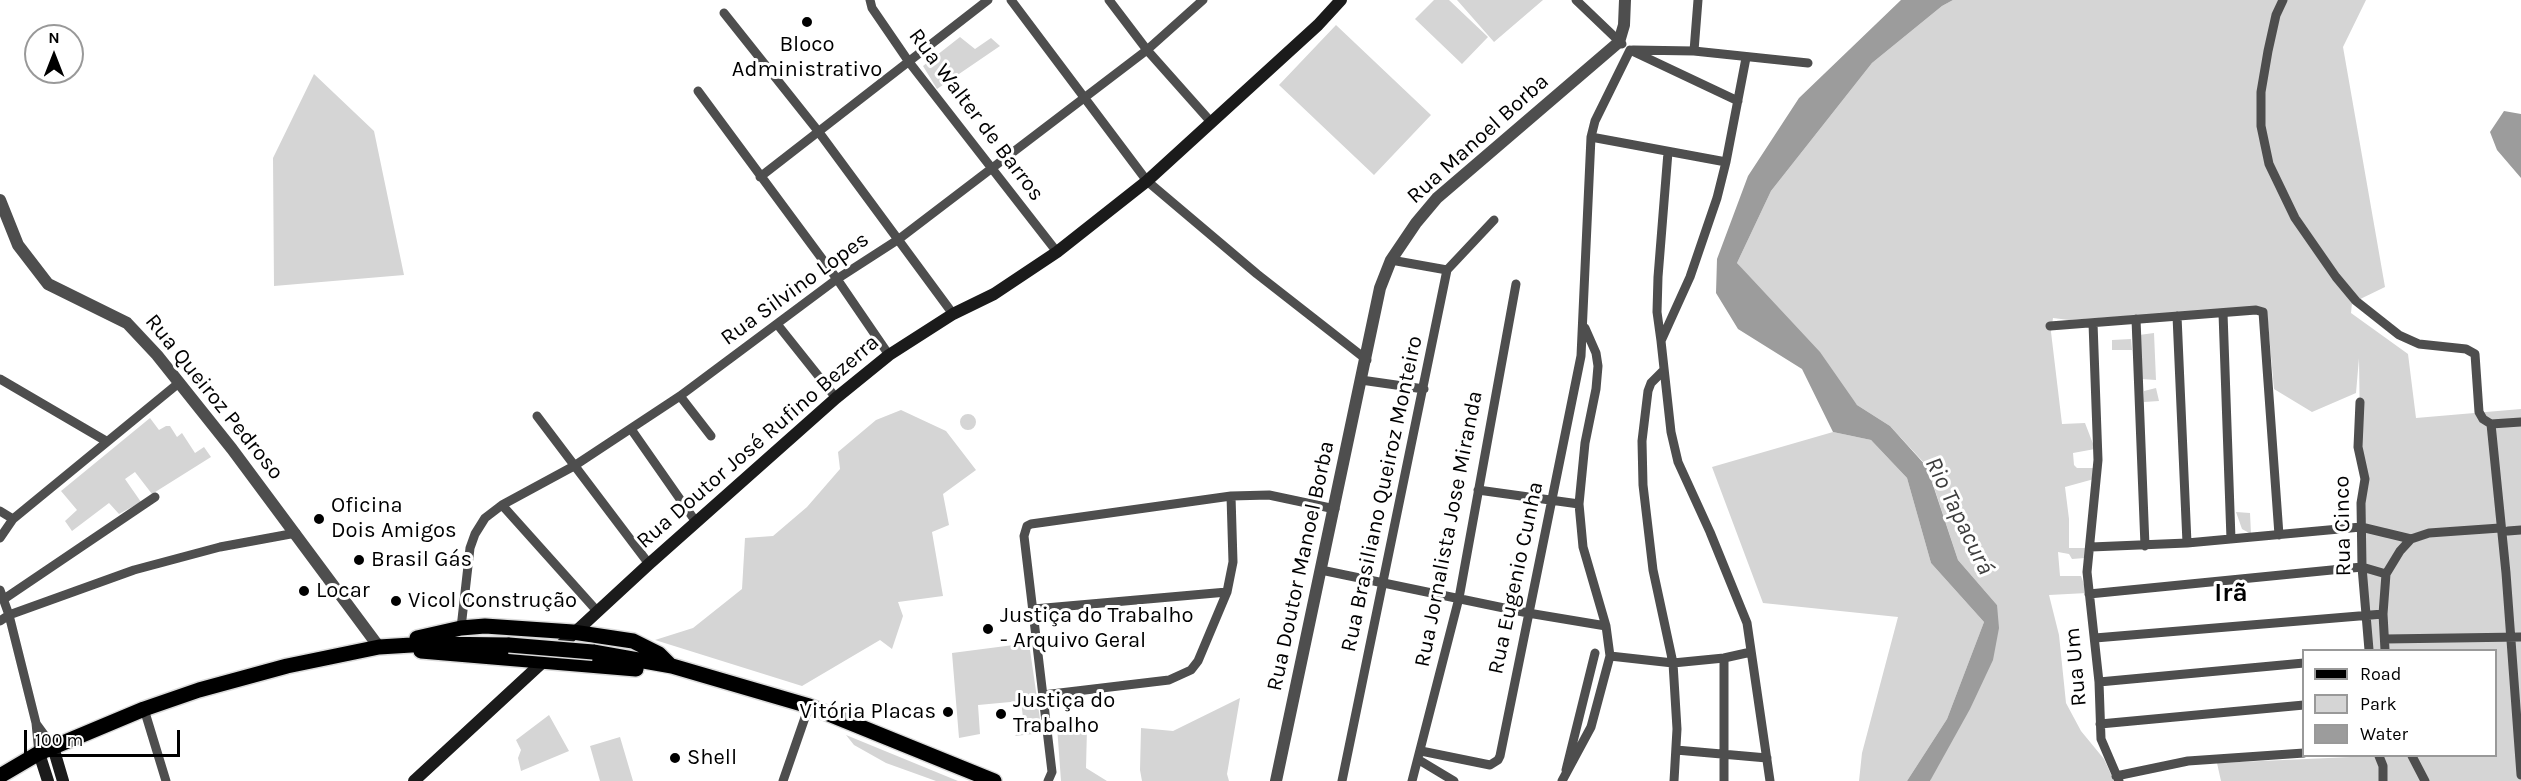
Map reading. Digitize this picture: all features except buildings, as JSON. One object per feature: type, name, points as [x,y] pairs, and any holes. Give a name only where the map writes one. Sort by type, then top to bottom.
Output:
[{"type":"main road","name":"Rua Doutor José Rufino Bezerra","points":[[414,781],[427,777],[573,632],[836,398],[889,355],[953,314],[994,294],[1057,252],[1147,181],[1318,25],[1341,0]]},
{"type":"main road","points":[[398,646],[419,637],[461,628],[485,626],[573,632],[633,641],[659,654],[672,666]]},
{"type":"main road","points":[[0,776],[46,750],[144,709],[199,690],[287,666],[379,647],[508,645],[593,652],[672,666],[809,706],[994,781]]},
{"type":"main road","points":[[398,646],[433,654],[545,660],[695,674]]},
{"type":"main road","points":[[46,750],[48,781]]},
{"type":"main road","points":[[46,750],[63,781]]},
{"type":"street","name":"Rua Walter de Barros","points":[[870,0],[872,8],[909,62],[1057,252]]},
{"type":"street","points":[[760,177],[988,0]]},
{"type":"street","points":[[1011,0],[1147,181],[1257,274],[1367,360]]},
{"type":"street","points":[[1109,0],[1147,50],[1211,122]]},
{"type":"street","name":"Rua Silvino Lopes","points":[[461,628],[470,548],[485,518],[502,505],[574,466],[680,396],[837,279],[899,239],[993,170],[1147,50],[1203,0]]},
{"type":"street","points":[[1576,0],[1630,50],[1738,101]]},
{"type":"street","points":[[1619,42],[1624,25],[1625,0]]},
{"type":"street","points":[[1694,51],[1698,0]]},
{"type":"street","points":[[2283,0],[2276,15],[2268,51],[2261,92],[2261,126],[2269,164],[2295,218],[2356,302],[2400,335],[2419,344],[2466,349],[2475,354],[2479,412],[2491,424],[2504,529],[2521,775]]},
{"type":"street","points":[[724,13],[818,131],[953,314]]},
{"type":"street","name":"Rua Manoel Borba","points":[[1367,360],[1380,288],[1391,260],[1416,223],[1437,198],[1619,42]]},
{"type":"street","points":[[1630,50],[1694,51],[1808,63]]},
{"type":"street","name":"Rua Eugenio Cunha","points":[[1420,755],[1490,765],[1498,760],[1576,386],[1584,325],[1591,137],[1596,121],[1630,50]]},
{"type":"street","points":[[1661,341],[1690,277],[1726,162],[1746,58]]},
{"type":"street","points":[[698,91],[837,279],[889,355]]},
{"type":"street","points":[[1591,137],[1726,162]]},
{"type":"street","points":[[1668,152],[1657,312],[1671,432],[1678,462],[1710,532],[1747,623],[1770,781]]},
{"type":"street","name":"Rua Queiroz Pedroso","points":[[0,200],[18,245],[48,284],[127,323],[180,382],[296,533],[379,647]]},
{"type":"street","points":[[1391,260],[1447,270],[1494,220]]},
{"type":"street","name":"Rua Brasiliano Queiroz Monteiro","points":[[1342,781],[1447,270]]},
{"type":"street","name":"Rua Jornalista Jose Miranda","points":[[1412,781],[1459,598],[1516,284]]},
{"type":"street","points":[[2050,326],[2256,310],[2263,312],[2278,536]]},
{"type":"street","points":[[2223,313],[2231,539]]},
{"type":"street","points":[[2177,316],[2187,543]]},
{"type":"street","points":[[2136,319],[2145,546]]},
{"type":"street","name":"Rua Um","points":[[2093,323],[2098,460],[2087,572],[2099,682],[2101,739],[2118,779]]},
{"type":"street","points":[[777,324],[836,398]]},
{"type":"street","points":[[1563,781],[1591,727],[1610,656],[1606,626],[1583,547],[1579,504],[1585,443],[1598,366],[1596,352],[1584,325]]},
{"type":"street","name":"Rua Doutor Manoel Borba","points":[[1276,781],[1367,360]]},
{"type":"street","points":[[1664,370],[1651,383],[1648,391],[1642,441],[1643,485],[1653,570],[1673,663],[1676,750],[1674,781]]},
{"type":"street","points":[[1361,380],[1424,389]]},
{"type":"street","points":[[0,538],[13,519],[180,382]]},
{"type":"street","points":[[1,383],[106,441]]},
{"type":"street","points":[[680,396],[711,436]]},
{"type":"street","name":"Rua Cinco","points":[[2360,402],[2358,447],[2365,479],[2361,503],[2361,527],[2368,649]]},
{"type":"street","points":[[537,416],[649,564]]},
{"type":"street","points":[[2491,424],[2521,422]]},
{"type":"street","points":[[631,429],[696,522]]},
{"type":"street","points":[[1478,490],[1579,504]]},
{"type":"street","points":[[1048,781],[1052,772],[1025,530],[1031,524],[1231,496],[1269,495],[1335,509]]},
{"type":"street","points":[[1043,695],[1182,676],[1191,670],[1198,661],[1227,592],[1233,562],[1231,496]]},
{"type":"street","points":[[46,750],[36,723],[2,594],[155,497]]},
{"type":"street","points":[[502,505],[597,611]]},
{"type":"street","points":[[0,511],[13,519]]},
{"type":"street","points":[[2091,547],[2187,543],[2361,527],[2411,538],[2429,532],[2521,530]]},
{"type":"street","points":[[0,621],[9,615],[155,563],[220,547],[296,533]]},
{"type":"street","points":[[2385,649],[2383,614],[2386,574],[2411,538]]},
{"type":"street","points":[[2089,594],[2362,567],[2386,574]]},
{"type":"street","points":[[1322,570],[1528,613],[1606,626]]},
{"type":"street","points":[[1034,609],[1227,592]]},
{"type":"street","points":[[2095,638],[2383,614]]},
{"type":"street","points":[[2385,639],[2521,637]]},
{"type":"street","points":[[1610,656],[1673,663],[1724,658],[1751,652]]},
{"type":"street","points":[[1563,781],[1595,653]]},
{"type":"street","points":[[1724,658],[1724,781]]},
{"type":"street","points":[[2099,682],[2302,663]]},
{"type":"street","points":[[2100,724],[2302,705]]},
{"type":"street","points":[[783,781],[809,706]]},
{"type":"street","points":[[144,709],[166,781]]},
{"type":"street","points":[[36,723],[46,750]]},
{"type":"street","points":[[1676,750],[1767,758]]},
{"type":"street","points":[[2118,779],[2188,761],[2302,753]]},
{"type":"street","points":[[1420,755],[1454,781]]},
{"type":"street","points":[[2382,757],[2383,781]]},
{"type":"street","points":[[2413,757],[2425,781]]},
{"type":"green space","points":[[1434,0],[1449,0],[1488,37],[1462,64],[1415,19]]},
{"type":"green space","points":[[1457,0],[1543,0],[1494,42]]},
{"type":"green space","points":[[1953,0],[2366,0],[2343,47],[2385,287],[2352,303],[2351,313],[2408,354],[2416,418],[2521,409],[2521,781],[2221,781],[2217,763],[2351,757],[2497,757],[2497,649],[2371,649],[2361,511],[2359,358],[2356,393],[2312,412],[2274,389],[2267,312],[2260,307],[2069,320],[2053,318],[2051,332],[2062,424],[2085,423],[2095,449],[2073,453],[2074,465],[2077,468],[2093,468],[2094,479],[2065,487],[2069,519],[2069,548],[2087,548],[2085,558],[2072,559],[2069,554],[2058,552],[2060,576],[2081,576],[2087,593],[2049,595],[2059,635],[2066,703],[2081,731],[2104,759],[2114,781],[1930,781],[1997,605],[1958,560],[1927,466],[1890,426],[1857,405],[1737,263],[1771,191],[1872,63],[1942,6]]},
{"type":"green space","points":[[1336,25],[1431,115],[1374,175],[1279,85]]},
{"type":"green space","points":[[960,37],[975,49],[991,38],[1000,46],[937,89],[923,66]]},
{"type":"green space","points":[[314,74],[374,131],[404,275],[274,286],[273,158]]},
{"type":"green space","points":[[2154,333],[2156,380],[2141,379],[2139,335]]},
{"type":"green space","points":[[2131,339],[2132,350],[2112,350],[2112,340]]},
{"type":"green space","points":[[2156,388],[2159,401],[2144,402],[2144,391]]},
{"type":"green space","points":[[901,410],[946,431],[976,470],[943,494],[949,525],[932,532],[943,596],[898,602],[903,616],[892,649],[880,640],[802,686],[655,640],[693,628],[742,589],[745,538],[773,536],[807,507],[840,469],[838,452],[876,420]]},
{"type":"green space","points":[[965,414],[971,414],[976,422],[974,428],[965,430],[960,425],[960,419]]},
{"type":"green space","points":[[150,418],[159,430],[170,426],[177,437],[182,433],[195,453],[204,447],[211,457],[152,494],[135,472],[125,479],[141,502],[119,514],[109,503],[72,531],[65,521],[77,510],[61,491]]},
{"type":"green space","points":[[1833,432],[1871,440],[1907,478],[1931,563],[1984,622],[1947,719],[1907,781],[1859,781],[1862,753],[1898,617],[1763,603],[1712,467]]},
{"type":"green space","points":[[2236,512],[2250,513],[2251,534],[2242,529]]},
{"type":"green space","points":[[1029,643],[1042,733],[1015,736],[1024,726],[1021,701],[978,705],[980,734],[959,738],[952,653]]},
{"type":"green space","points":[[1240,698],[1227,774],[1229,781],[1142,781],[1141,728],[1173,731]]},
{"type":"green space","points":[[549,715],[569,751],[521,771],[518,758],[521,750],[516,740]]},
{"type":"green space","points":[[1057,726],[1087,728],[1086,768],[1107,781],[1061,781]]},
{"type":"green space","points":[[846,735],[958,781],[936,781],[886,763],[854,745]]},
{"type":"green space","points":[[620,737],[633,781],[600,781],[590,746]]},
{"type":"water","points":[[1901,0],[1953,0],[1942,6],[1872,63],[1771,191],[1737,263],[1820,352],[1857,405],[1890,426],[1927,467],[1958,560],[1997,605],[1999,628],[1993,660],[1970,709],[1930,781],[1907,781],[1947,719],[1984,622],[1931,563],[1907,478],[1871,440],[1833,432],[1802,369],[1738,329],[1716,293],[1717,259],[1748,176],[1799,98]]},
{"type":"water","points":[[2504,111],[2521,114],[2521,178],[2497,150],[2490,132]]},
{"type":"place","name":"Bloco Administrativo","points":[[807,22]]},
{"type":"place","name":"Oficina Dois Amigos","points":[[319,519]]},
{"type":"place","name":"Brasil Gás","points":[[359,560]]},
{"type":"place","name":"Locar","points":[[304,591]]},
{"type":"place","name":"Vicol Construção","points":[[396,601]]},
{"type":"place","name":"Justiça do Trabalho - Arquivo Geral","points":[[988,629]]},
{"type":"place","name":"Vitória Placas","points":[[948,712]]},
{"type":"place","name":"Justiça do Trabalho","points":[[1001,714]]},
{"type":"place","name":"Shell","points":[[675,758]]},
{"type":"district","name":"Irã","points":[[2231,594]]},
{"type":"water label","name":"Rio Tapacurá","points":[[1959,516]]}]
